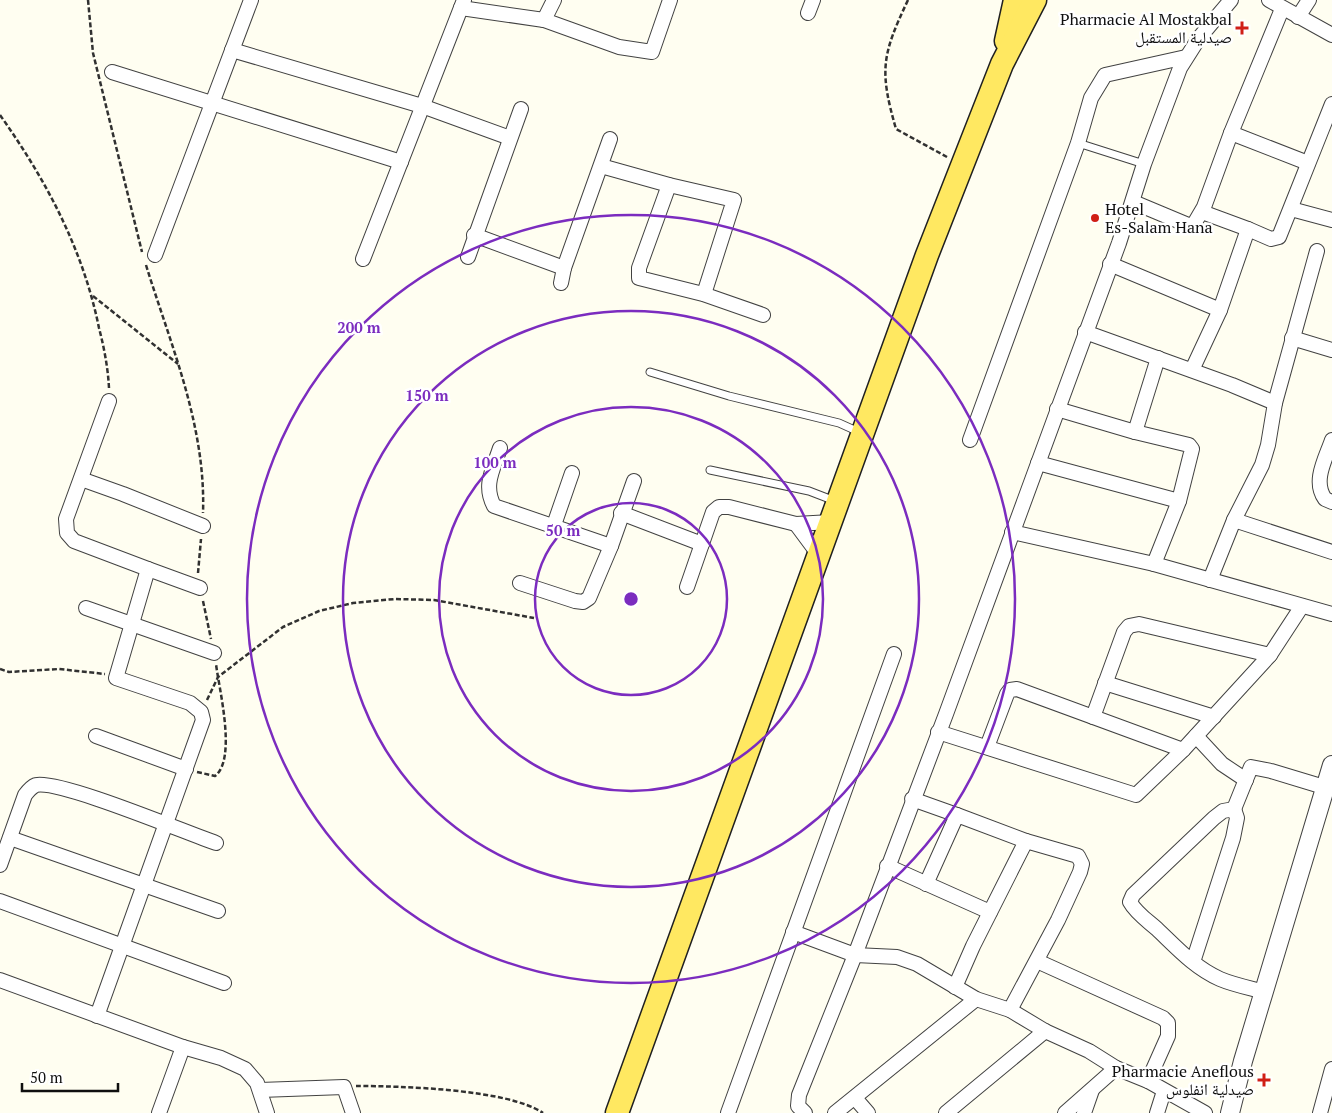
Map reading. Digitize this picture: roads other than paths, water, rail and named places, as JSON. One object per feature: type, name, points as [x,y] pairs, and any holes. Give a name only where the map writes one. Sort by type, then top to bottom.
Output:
[{"type":"main road","points":[[1002,64],[1015,0]]},
{"type":"main road","points":[[617,1113],[928,255],[1002,64],[1035,0]]},
{"type":"street","points":[[154,255],[251,0]]},
{"type":"street","points":[[544,20],[554,0]]},
{"type":"street","points":[[363,259],[462,4],[544,20],[619,47],[652,52],[670,0]]},
{"type":"street","points":[[805,1113],[798,1106],[799,1095],[855,955],[1038,463],[1133,202],[1144,164],[1186,57],[1210,22],[1231,0]]},
{"type":"street","points":[[1269,0],[1282,9],[1332,35]]},
{"type":"street","points":[[1298,17],[1309,0]]},
{"type":"street","points":[[1133,202],[1191,225],[1202,212],[1231,134],[1282,9]]},
{"type":"street","points":[[232,50],[422,106],[510,138]]},
{"type":"street","points":[[970,440],[1078,142],[1091,98],[1105,75],[1186,57]]},
{"type":"street","points":[[112,72],[401,162]]},
{"type":"street","points":[[1202,212],[1276,239],[1279,237],[1332,104]]},
{"type":"street","points":[[468,257],[474,235],[521,110]]},
{"type":"street","points":[[1231,134],[1308,163]]},
{"type":"street","points":[[561,283],[564,268],[610,139]]},
{"type":"street","points":[[600,166],[668,185],[734,200],[704,294]]},
{"type":"street","points":[[668,185],[639,268],[639,278],[704,294],[763,315]]},
{"type":"street","points":[[1291,209],[1332,220]]},
{"type":"street","points":[[1192,370],[1220,310],[1248,229]]},
{"type":"street","points":[[474,235],[564,268]]},
{"type":"street","points":[[1210,580],[1234,520],[1262,465],[1275,403],[1317,251]]},
{"type":"street","points":[[1110,264],[1220,310]]},
{"type":"street","points":[[1085,332],[1192,370],[1275,403]]},
{"type":"street","points":[[1292,338],[1332,350]]},
{"type":"street","points":[[1135,432],[1158,358]]},
{"type":"street","points":[[109,401],[66,519],[66,533],[70,538],[200,588]]},
{"type":"street","points":[[1057,409],[1135,432],[1189,445],[1192,449],[1179,501],[1154,564]]},
{"type":"street","points":[[1332,440],[1320,474],[1319,487],[1325,499],[1332,502]]},
{"type":"street","points":[[500,448],[488,486],[488,494],[494,506],[611,546]]},
{"type":"street","points":[[1038,463],[1179,501]]},
{"type":"street","points":[[554,525],[572,473]]},
{"type":"street","points":[[81,479],[203,526]]},
{"type":"street","points":[[520,583],[575,601],[583,602],[589,598],[611,546],[621,513],[634,481]]},
{"type":"street","points":[[687,587],[713,512],[719,507],[729,507],[796,524],[834,512]]},
{"type":"street","points":[[621,513],[702,544]]},
{"type":"street","points":[[1234,520],[1332,552]]},
{"type":"street","points":[[796,524],[819,555]]},
{"type":"street","points":[[1012,532],[1154,564],[1332,614]]},
{"type":"street","points":[[97,1016],[201,729],[201,712],[190,703],[116,678],[148,569]]},
{"type":"street","points":[[938,732],[1136,795],[1183,750],[1270,655],[1302,606]]},
{"type":"street","points":[[86,608],[214,653]]},
{"type":"street","points":[[1093,717],[1124,632],[1129,626],[1139,624],[1270,655]]},
{"type":"street","points":[[728,1113],[894,654]]},
{"type":"street","points":[[1105,683],[1214,717]]},
{"type":"street","points":[[987,747],[1010,690],[1017,689],[1183,750]]},
{"type":"street","points":[[96,736],[186,769]]},
{"type":"street","points":[[1196,736],[1222,764],[1246,780]]},
{"type":"street","points":[[1230,1113],[1332,765]]},
{"type":"street","points":[[1193,962],[1233,838],[1237,818],[1234,809],[1251,768],[1271,771],[1324,787]]},
{"type":"street","points":[[0,865],[25,795],[37,785],[78,793],[216,843]]},
{"type":"street","points":[[912,799],[1026,841],[1078,856],[1082,864],[1037,961],[1010,1010]]},
{"type":"street","points":[[1234,809],[1223,811],[1214,818],[1130,898],[1132,906],[1193,962],[1222,980],[1264,992]]},
{"type":"street","points":[[926,884],[957,815]]},
{"type":"street","points":[[10,838],[218,911]]},
{"type":"street","points":[[955,987],[1026,841]]},
{"type":"street","points":[[887,866],[990,912]]},
{"type":"street","points":[[0,901],[224,983]]},
{"type":"street","points":[[793,932],[855,955],[897,957],[917,964],[976,999],[1010,1010],[1045,1031],[1089,1051],[1116,1068],[1148,1081],[1206,1113]]},
{"type":"street","points":[[1037,961],[1163,1018],[1168,1023],[1168,1036],[1148,1081]]},
{"type":"street","points":[[0,980],[183,1047],[220,1058],[245,1069],[251,1074],[260,1090],[267,1113]]},
{"type":"street","points":[[835,1113],[855,1098],[872,1081],[976,999]]},
{"type":"street","points":[[946,1113],[1045,1031]]},
{"type":"street","points":[[160,1113],[183,1047]]},
{"type":"street","points":[[1065,1113],[1116,1068]]},
{"type":"street","points":[[1320,1113],[1332,1069]]},
{"type":"street","points":[[260,1090],[344,1086],[353,1113]]},
{"type":"street","points":[[1084,1113],[1092,1090]]},
{"type":"street","points":[[1157,1113],[1164,1091]]},
{"type":"street","points":[[855,1098],[868,1113]]},
{"type":"lane","points":[[1078,142],[1144,164]]},
{"type":"lane","points":[[650,372],[729,396],[839,424],[864,434]]},
{"type":"lane","points":[[710,470],[809,491],[834,512]]},
{"type":"place","name":"Pharmacie Al Mostakbal صيدلية المستقبل","points":[[1242,28]]},
{"type":"place","name":"Hotel Es-Salam Hana","points":[[1095,218]]},
{"type":"place","name":"Pharmacie Aneflous صيدلية انفلوس","points":[[1264,1080]]}]
